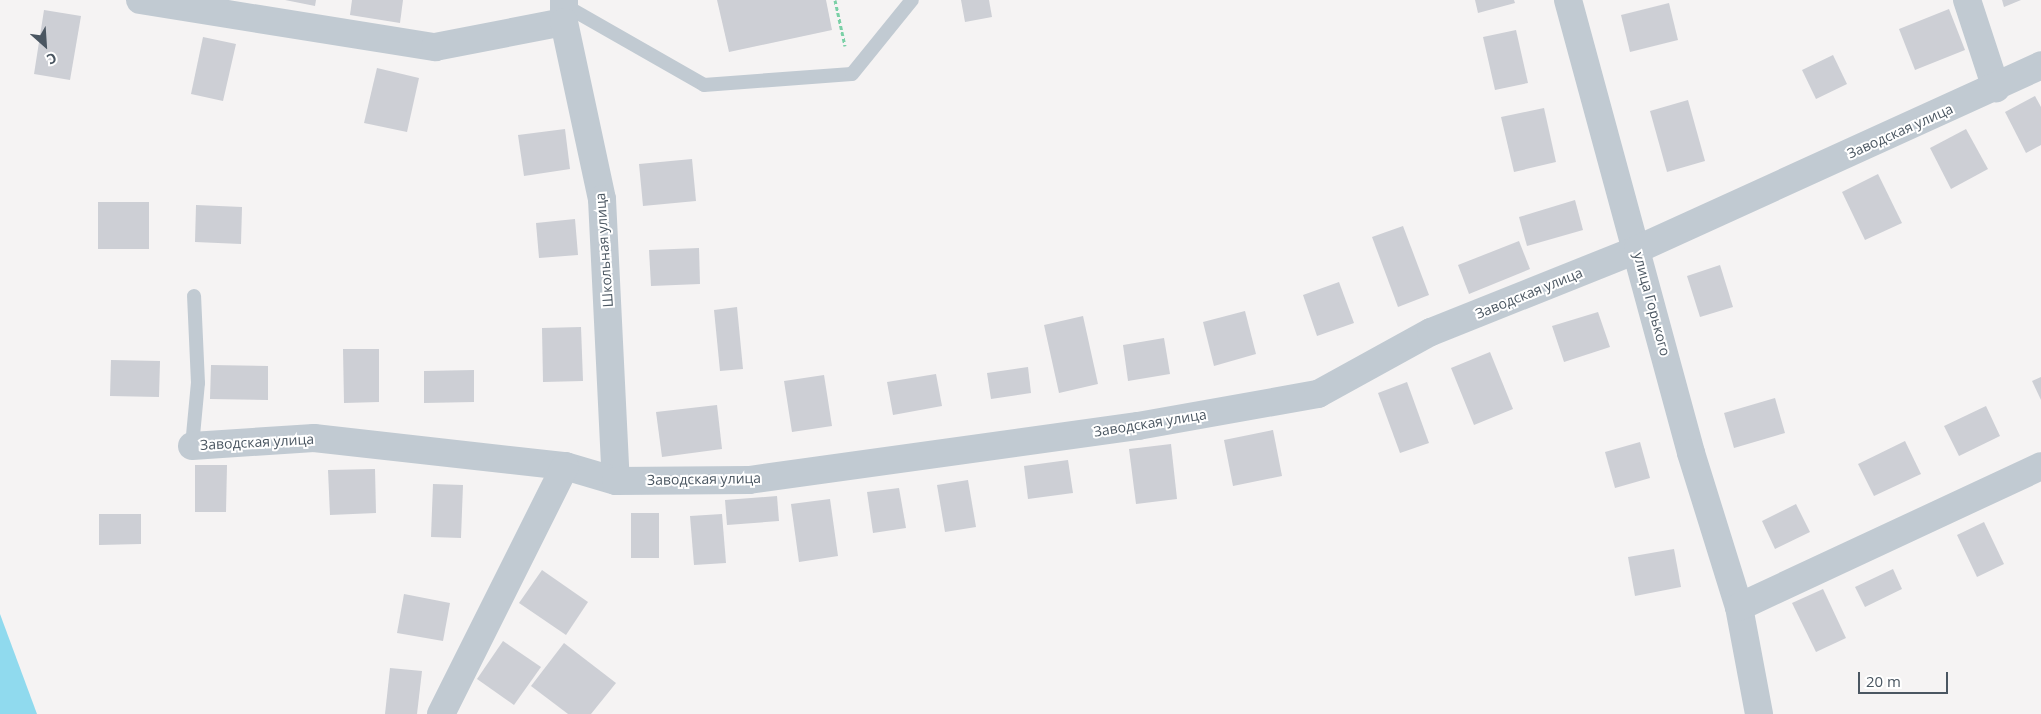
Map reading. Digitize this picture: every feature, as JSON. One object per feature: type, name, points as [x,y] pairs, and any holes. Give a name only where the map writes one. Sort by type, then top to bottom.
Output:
[{"type":"street","points":[[140,0],[435,47],[564,9]]},
{"type":"street","name":"улица Горького","points":[[1568,0],[1638,249],[1691,453],[1739,608],[1759,714]]},
{"type":"street","points":[[1968,0],[1996,88]]},
{"type":"street","name":"Школьная улица","points":[[564,9],[602,199],[616,481]]},
{"type":"street","name":"Заводская улица","points":[[192,446],[314,438],[566,466],[616,481],[749,480],[1138,426],[1318,394],[1431,332],[1638,249],[1996,88],[2041,65]]},
{"type":"street","points":[[441,714],[566,466]]},
{"type":"street","points":[[1739,608],[2041,466]]},
{"type":"lane","points":[[564,9],[704,85],[852,74],[912,0]]},
{"type":"lane","points":[[192,446],[198,383],[194,296]]},
{"type":"path","points":[[835,0],[852,74]]},
{"type":"water","points":[[0,614],[37,714],[0,714]]},
{"type":"building","points":[[285,0],[316,0],[315,6]]},
{"type":"building","points":[[352,0],[403,0],[400,23],[350,15]]},
{"type":"building","points":[[717,0],[826,0],[832,30],[729,52]]},
{"type":"building","points":[[961,0],[989,0],[992,17],[965,22]]},
{"type":"building","points":[[1475,0],[1514,0],[1515,3],[1478,13]]},
{"type":"building","points":[[2002,0],[2021,0],[2004,7]]},
{"type":"building","points":[[1669,3],[1678,40],[1630,52],[1621,15]]},
{"type":"building","points":[[1949,9],[1965,50],[1915,70],[1899,29]]},
{"type":"building","points":[[44,10],[81,16],[70,80],[34,74]]},
{"type":"building","points":[[1516,30],[1528,83],[1495,90],[1483,37]]},
{"type":"building","points":[[203,37],[236,44],[223,101],[191,94]]},
{"type":"building","points":[[1833,55],[1847,84],[1816,99],[1802,70]]},
{"type":"building","points":[[377,68],[419,78],[407,132],[364,123]]},
{"type":"building","points":[[2035,96],[2041,107],[2041,145],[2026,153],[2005,112]]},
{"type":"building","points":[[1688,100],[1705,161],[1667,172],[1650,111]]},
{"type":"building","points":[[1544,108],[1556,162],[1514,172],[1501,117]]},
{"type":"building","points":[[565,129],[570,169],[524,176],[518,135]]},
{"type":"building","points":[[1966,129],[1988,169],[1951,189],[1930,148]]},
{"type":"building","points":[[692,159],[696,201],[643,206],[639,164]]},
{"type":"building","points":[[1878,174],[1902,223],[1865,240],[1842,192]]},
{"type":"building","points":[[1575,200],[1583,230],[1527,246],[1519,217]]},
{"type":"building","points":[[98,202],[149,202],[149,249],[98,249]]},
{"type":"building","points":[[196,205],[242,207],[241,244],[195,242]]},
{"type":"building","points":[[575,219],[578,255],[539,258],[536,223]]},
{"type":"building","points":[[1403,226],[1429,295],[1398,307],[1372,237]]},
{"type":"building","points":[[1519,241],[1530,269],[1469,294],[1458,265]]},
{"type":"building","points":[[699,248],[700,284],[651,286],[649,250]]},
{"type":"building","points":[[1720,265],[1733,307],[1700,317],[1687,276]]},
{"type":"building","points":[[1339,282],[1354,323],[1317,336],[1303,295]]},
{"type":"building","points":[[737,307],[743,369],[720,371],[714,310]]},
{"type":"building","points":[[1245,311],[1256,354],[1214,366],[1203,322]]},
{"type":"building","points":[[1598,312],[1610,347],[1564,362],[1552,326]]},
{"type":"building","points":[[1083,316],[1098,384],[1059,393],[1044,325]]},
{"type":"building","points":[[581,327],[583,381],[543,382],[542,328]]},
{"type":"building","points":[[1164,338],[1170,374],[1128,381],[1123,345]]},
{"type":"building","points":[[343,349],[379,349],[379,402],[344,403]]},
{"type":"building","points":[[1490,352],[1513,409],[1474,425],[1451,368]]},
{"type":"building","points":[[111,360],[160,361],[159,397],[110,396]]},
{"type":"building","points":[[211,365],[268,366],[268,400],[210,399]]},
{"type":"building","points":[[1028,367],[1031,393],[991,399],[987,373]]},
{"type":"building","points":[[474,370],[474,402],[424,403],[424,371]]},
{"type":"building","points":[[936,374],[942,406],[893,415],[887,382]]},
{"type":"building","points":[[824,375],[832,426],[792,432],[784,381]]},
{"type":"building","points":[[2041,377],[2041,400],[2032,381]]},
{"type":"building","points":[[1407,382],[1429,443],[1400,453],[1378,393]]},
{"type":"building","points":[[1775,398],[1785,433],[1734,448],[1724,413]]},
{"type":"building","points":[[717,405],[722,449],[662,457],[656,412]]},
{"type":"building","points":[[1986,406],[2000,436],[1959,456],[1944,426]]},
{"type":"building","points":[[1273,430],[1282,476],[1233,486],[1224,440]]},
{"type":"building","points":[[1905,441],[1921,474],[1874,496],[1858,464]]},
{"type":"building","points":[[1640,442],[1650,478],[1615,488],[1605,452]]},
{"type":"building","points":[[1171,444],[1177,499],[1136,504],[1129,449]]},
{"type":"building","points":[[1068,460],[1073,493],[1028,499],[1024,466]]},
{"type":"building","points":[[195,465],[227,465],[226,512],[195,512]]},
{"type":"building","points":[[375,469],[376,513],[330,515],[328,470]]},
{"type":"building","points":[[968,480],[976,527],[945,532],[937,485]]},
{"type":"building","points":[[433,484],[463,485],[461,538],[431,537]]},
{"type":"building","points":[[899,488],[906,528],[873,533],[867,492]]},
{"type":"building","points":[[777,496],[779,521],[727,525],[725,500]]},
{"type":"building","points":[[830,499],[838,556],[799,562],[791,504]]},
{"type":"building","points":[[1796,504],[1810,532],[1775,549],[1762,521]]},
{"type":"building","points":[[631,513],[659,513],[659,558],[631,558]]},
{"type":"building","points":[[99,514],[141,514],[141,544],[99,545]]},
{"type":"building","points":[[722,514],[726,563],[694,565],[690,516]]},
{"type":"building","points":[[1984,522],[2004,564],[1977,577],[1957,535]]},
{"type":"building","points":[[1674,549],[1681,587],[1635,596],[1628,557]]},
{"type":"building","points":[[1893,569],[1902,589],[1865,607],[1855,587]]},
{"type":"building","points":[[542,570],[588,602],[566,635],[519,603]]},
{"type":"building","points":[[1823,589],[1846,638],[1816,652],[1792,603]]},
{"type":"building","points":[[404,594],[450,603],[443,641],[397,633]]},
{"type":"building","points":[[503,641],[541,667],[514,705],[477,679]]},
{"type":"building","points":[[564,643],[616,683],[591,714],[568,714],[531,686]]},
{"type":"building","points":[[390,668],[422,671],[417,714],[385,714]]}]
